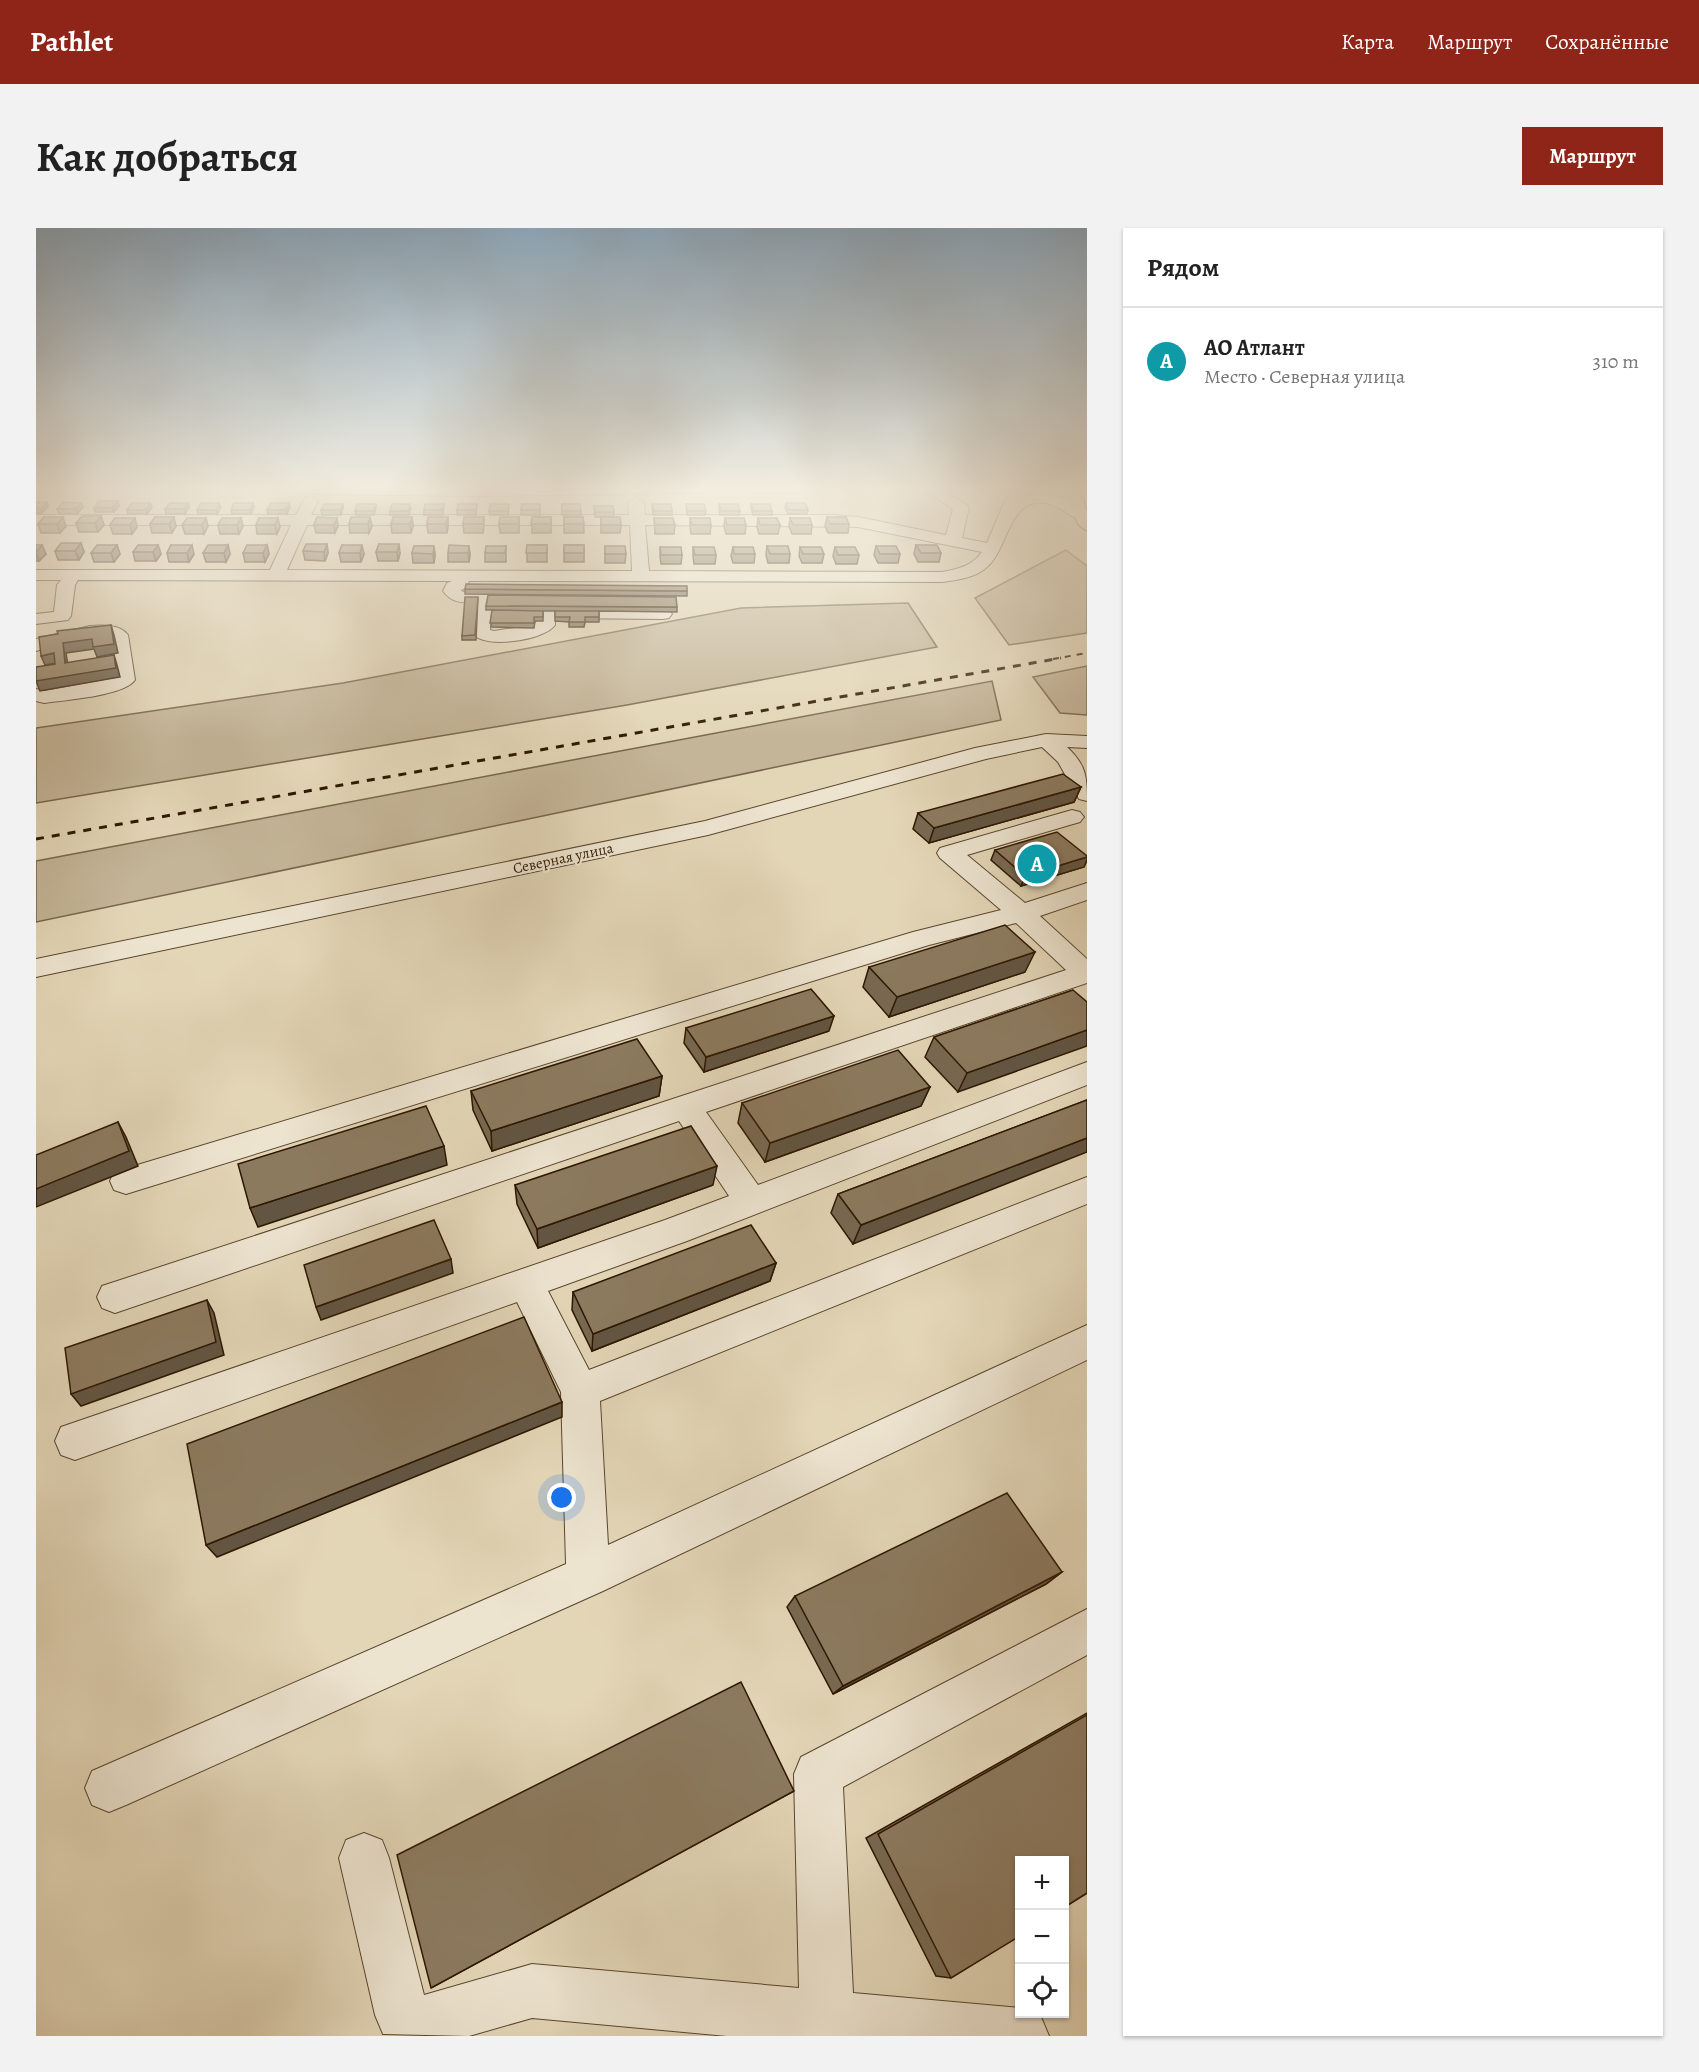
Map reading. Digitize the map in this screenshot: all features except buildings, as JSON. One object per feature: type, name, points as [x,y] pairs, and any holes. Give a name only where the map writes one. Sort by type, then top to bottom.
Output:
[{"type":"street","points":[[483,605],[956,575],[967,571]]},
{"type":"street","points":[[66,636],[62,616],[66,585],[73,574]]},
{"type":"street","points":[[36,575],[277,574],[461,579],[675,594]]},
{"type":"street","points":[[641,575],[675,594],[548,613],[483,605],[454,595],[453,587],[461,579],[641,575]]},
{"type":"street","points":[[483,605],[481,633],[494,638],[540,629],[546,626],[548,613]]},
{"type":"street","points":[[36,619],[62,616]]},
{"type":"street","points":[[36,645],[66,636],[96,632],[115,633],[119,635],[125,680],[116,685],[44,697],[36,695]]},
{"type":"street","points":[[1046,740],[1067,759],[1087,794]]},
{"type":"street","name":"Северная улица","points":[[36,968],[708,828],[982,753],[1046,740],[1087,742]]},
{"type":"street","points":[[115,1297],[1086,974],[1021,913],[949,853],[1072,817]]},
{"type":"street","points":[[126,1180],[922,938],[1021,913],[1087,891]]},
{"type":"street","points":[[75,1441],[751,1202],[1087,1073]]},
{"type":"street","points":[[685,1106],[751,1202]]},
{"type":"street","points":[[580,1391],[1087,1190]]},
{"type":"street","points":[[526,1283],[580,1391],[588,1576]]},
{"type":"street","points":[[109,1788],[588,1576],[1087,1342]]},
{"type":"street","points":[[828,2018],[819,1774],[1087,1631]]},
{"type":"street","points":[[364,1858],[402,2015],[420,2023],[532,1991],[1022,2036]]},
{"type":"shaded area","points":[[1025,571],[1087,571],[1087,633],[1009,645],[975,598]]},
{"type":"shaded area","points":[[908,603],[937,647],[627,705],[36,803],[36,728],[343,683],[741,608]]},
{"type":"shaded area","points":[[1087,666],[1087,715],[1060,713],[1033,677]]},
{"type":"shaded area","points":[[992,681],[1001,720],[36,922],[36,861]]},
{"type":"railway","points":[[1053,659],[1087,653]]},
{"type":"railway","points":[[36,839],[1061,658]]},
{"type":"place","name":"АО Атлант","points":[[1037,864]]}]
